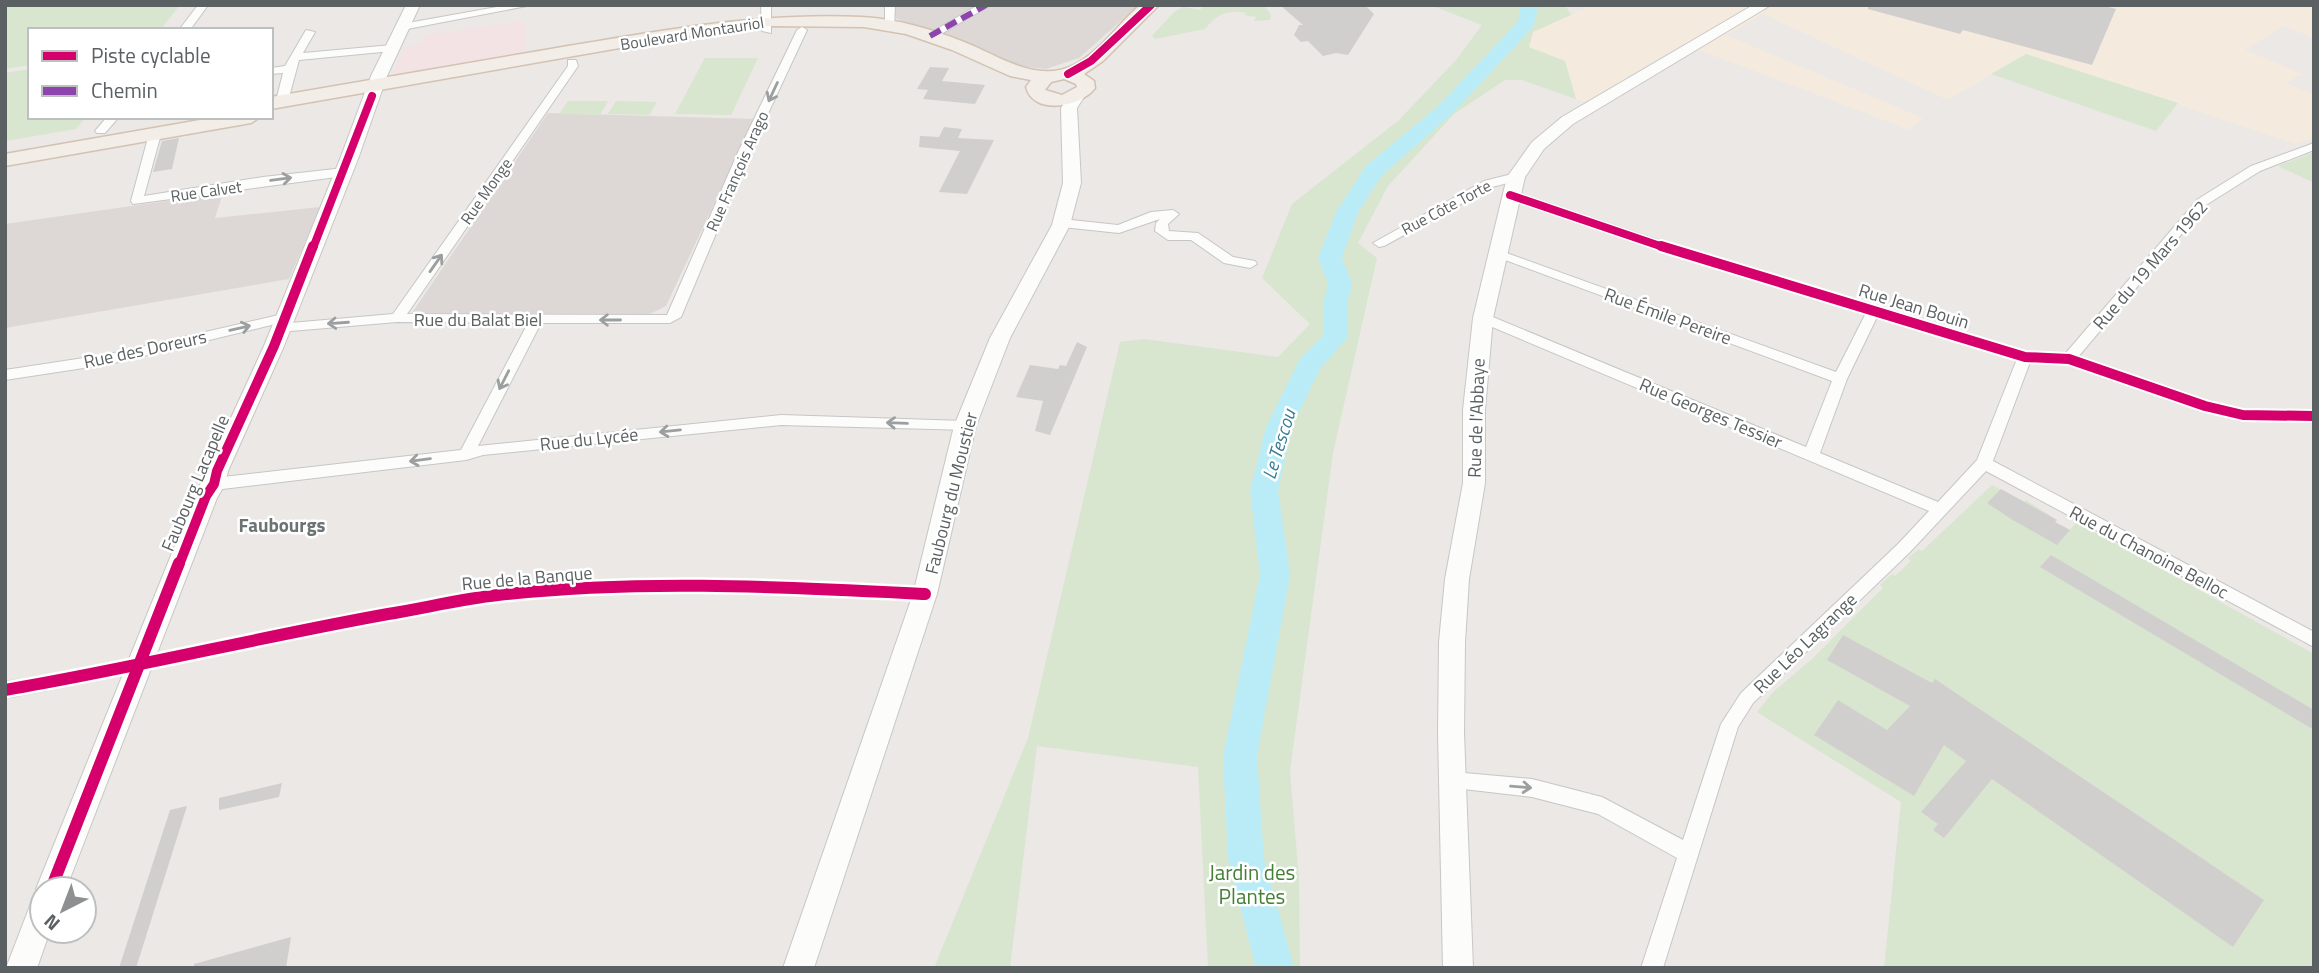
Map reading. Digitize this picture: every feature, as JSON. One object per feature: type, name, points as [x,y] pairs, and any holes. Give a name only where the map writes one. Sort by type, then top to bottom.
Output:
[{"type":"main road","name":"Faubourg Lacapelle","points":[[56,875],[206,496],[214,484],[217,471],[274,346],[344,172],[373,91],[413,5]]},
{"type":"main road","points":[[1041,89],[1090,63],[1122,29],[1151,5]]},
{"type":"main road","points":[[1041,89],[1063,100],[1081,91],[1135,38],[1146,20],[1166,5]]},
{"type":"main road","name":"Rue de l'Abbaye","points":[[1458,968],[1452,642],[1457,579],[1474,484],[1474,410],[1483,318],[1513,186],[1522,162],[1536,147],[1574,117],[1764,5]]},
{"type":"main road","name":"Boulevard Montauriol","points":[[373,91],[694,30],[767,19],[835,20],[890,26],[930,36],[1016,72],[1041,89]]},
{"type":"main road","name":"Boulevard Montauriol","points":[[373,91],[572,62],[767,19],[802,30],[831,30],[897,38],[1041,89]]},
{"type":"main road","points":[[1068,74],[1081,78],[1081,91]]},
{"type":"main road","name":"Faubourg du Moustier","points":[[1041,89],[1063,111],[1070,145]]},
{"type":"main road","points":[[275,106],[373,91]]},
{"type":"main road","name":"Faubourg du Moustier","points":[[798,968],[851,820],[925,594],[965,426],[1000,338],[1062,223],[1072,183],[1069,108],[1081,91]]},
{"type":"main road","points":[[5,148],[107,124],[163,119]]},
{"type":"main road","points":[[5,160],[240,119]]},
{"type":"main road","points":[[21,968],[30,945]]},
{"type":"street","points":[[186,28],[203,5]]},
{"type":"street","points":[[402,27],[527,5]]},
{"type":"street","points":[[890,5],[890,26]]},
{"type":"street","points":[[930,36],[986,5]]},
{"type":"street","name":"Rue François Arago","points":[[676,314],[745,150],[802,30]]},
{"type":"street","points":[[275,106],[290,69],[310,32]]},
{"type":"street","points":[[298,57],[392,48]]},
{"type":"street","name":"Rue Monge","points":[[397,318],[573,66],[572,62]]},
{"type":"street","points":[[273,71],[290,69]]},
{"type":"street","name":"Rue Calvet","points":[[155,134],[137,201],[344,172]]},
{"type":"street","name":"Rue du 19 Mars 1962","points":[[2069,359],[2202,202],[2224,184],[2283,156],[2314,146]]},
{"type":"street","name":"Rue Côte Torte","points":[[1379,243],[1488,184],[1513,186]]},
{"type":"street","name":"Rue Jean Bouin","points":[[1513,186],[1636,239],[2025,357],[2069,359],[2242,415],[2314,416]]},
{"type":"street","points":[[1062,223],[1119,229],[1155,215],[1173,214],[1163,223],[1161,231],[1165,235],[1174,238],[1193,236],[1208,243],[1222,256],[1250,264]]},
{"type":"street","name":"Rue Émile Pereire","points":[[1496,254],[1840,379]]},
{"type":"street","points":[[1811,455],[1840,379],[1873,312]]},
{"type":"street","name":"Rue du Balat Biel","points":[[281,323],[397,318],[670,320],[676,314]]},
{"type":"street","name":"Rue Georges Tessier","points":[[1483,318],[1940,509]]},
{"type":"street","points":[[466,455],[536,320]]},
{"type":"street","name":"Rue des Doreurs","points":[[5,375],[110,359],[281,323]]},
{"type":"street","name":"Rue Léo Lagrange","points":[[1653,968],[1730,724],[1747,698],[1904,548],[1984,463],[2025,357]]},
{"type":"street","name":"Rue du Lycée","points":[[214,484],[466,455],[484,450],[781,420],[965,426]]},
{"type":"street","name":"Rue du Chanoine Belloc","points":[[1984,463],[2314,640]]},
{"type":"street","name":"Rue de la Banque","points":[[5,690],[138,666],[334,624],[498,595],[559,589],[658,587],[778,587],[925,594]]},
{"type":"street","points":[[1453,781],[1532,788],[1602,806],[1688,853]]},
{"type":"shaded area","points":[[894,5],[1139,5],[1079,58],[1046,69],[1020,66],[909,25],[894,17]]},
{"type":"shaded area","points":[[1586,5],[2314,5],[2314,38],[2283,26],[2245,50],[2303,74],[2286,83],[2314,95],[2314,138],[2295,144],[2026,54],[1948,100],[1763,14],[1726,35],[1923,118],[1910,130],[1683,44],[1585,102],[1576,99],[1565,61],[1529,48],[1533,32],[1586,8]]},
{"type":"shaded area","points":[[525,21],[526,54],[396,78],[392,76],[404,47],[421,45],[424,35]]},
{"type":"shaded area","points":[[548,113],[754,119],[666,306],[650,314],[412,313]]},
{"type":"shaded area","points":[[223,193],[215,218],[320,207],[289,279],[5,328],[5,224]]},
{"type":"green space","points":[[5,5],[180,5],[162,28],[28,28],[28,65],[5,69]]},
{"type":"green space","points":[[1204,5],[1263,5],[1271,14],[1270,20],[1254,21],[1256,17],[1245,15],[1246,13],[1228,12],[1218,16],[1205,29],[1155,39],[1152,36],[1174,12],[1183,7],[1200,10]]},
{"type":"green space","name":"Jardin des Plantes","points":[[1430,5],[1565,5],[1571,15],[1533,32],[1529,47],[1565,61],[1576,99],[1522,80],[1505,80],[1454,114],[1388,186],[1358,243],[1377,258],[1333,453],[1290,771],[1299,879],[1300,968],[1208,968],[1198,767],[1037,746],[1010,968],[934,968],[1028,738],[1120,342],[1144,339],[1278,357],[1310,324],[1262,278],[1292,204],[1399,120],[1456,60],[1482,25]]},
{"type":"green space","points":[[2026,54],[2178,103],[2156,131],[1991,74]]},
{"type":"green space","points":[[705,58],[758,58],[731,115],[675,114]]},
{"type":"green space","points":[[28,69],[28,119],[84,119],[76,129],[5,141],[5,73]]},
{"type":"green space","points":[[568,101],[608,101],[600,115],[559,114]]},
{"type":"green space","points":[[616,101],[657,102],[649,115],[608,114]]},
{"type":"green space","points":[[2314,152],[2314,183],[2278,166]]},
{"type":"green space","points":[[1992,485],[2024,502],[2026,500],[2070,530],[2076,523],[2104,537],[2314,654],[2314,968],[1884,968],[1901,802],[1757,712],[1773,692],[1812,659],[1883,588],[1880,585],[1892,574],[1895,576],[1911,561],[1908,558],[1919,549],[1922,551]]},
{"type":"building","points":[[1280,5],[1365,5],[1374,14],[1348,55],[1336,53],[1323,56],[1308,41],[1301,42],[1294,35],[1299,25],[1303,25]]},
{"type":"building","points":[[1868,5],[2101,5],[2116,9],[2092,65],[1963,30],[1960,34],[1868,9]]},
{"type":"building","points":[[930,67],[949,68],[942,81],[985,85],[975,104],[923,99],[928,90],[917,89]]},
{"type":"building","points":[[944,127],[962,129],[958,138],[994,140],[967,194],[939,192],[960,151],[919,147],[920,136],[939,137]]},
{"type":"building","points":[[179,138],[172,169],[153,172],[162,141]]},
{"type":"building","points":[[1077,342],[1087,347],[1050,435],[1035,431],[1043,401],[1016,397],[1030,365],[1058,369],[1060,365],[1066,366]]},
{"type":"building","points":[[2001,489],[2070,530],[2057,545],[2011,519],[1987,503]]},
{"type":"building","points":[[2051,555],[2314,710],[2314,730],[2040,567]]},
{"type":"building","points":[[1843,635],[1932,683],[1935,679],[2264,900],[2233,947],[1992,779],[1944,838],[1933,830],[1938,824],[1921,812],[1966,761],[1944,745],[1914,796],[1814,735],[1838,700],[1887,730],[1910,706],[1827,660]]},
{"type":"building","points":[[282,783],[279,797],[219,810],[219,798]]},
{"type":"building","points":[[187,806],[136,968],[119,968],[170,810]]},
{"type":"building","points":[[291,937],[286,968],[194,968],[194,964]]},
{"type":"waterway","name":"Le Tescou","points":[[1275,968],[1246,859],[1240,756],[1275,575],[1264,491],[1279,427],[1309,365],[1335,338],[1336,301],[1340,283],[1330,258],[1347,212],[1374,171],[1444,111],[1527,23],[1530,5]]},
{"type":"marked path","points":[[930,36],[986,5]]},
{"type":"cycle path","points":[[1068,74],[1102,52],[1151,5]]},
{"type":"cycle path","points":[[57,875],[206,496],[214,484],[217,471],[274,346],[372,96]]},
{"type":"cycle path","points":[[1510,195],[1682,253],[2025,357],[2069,359],[2205,406],[2243,415],[2314,416]]},
{"type":"cycle path","points":[[5,690],[116,671],[334,624],[497,595],[631,587],[778,587],[925,594]]},
{"type":"district","name":"Faubourgs","points":[[282,524]]}]
